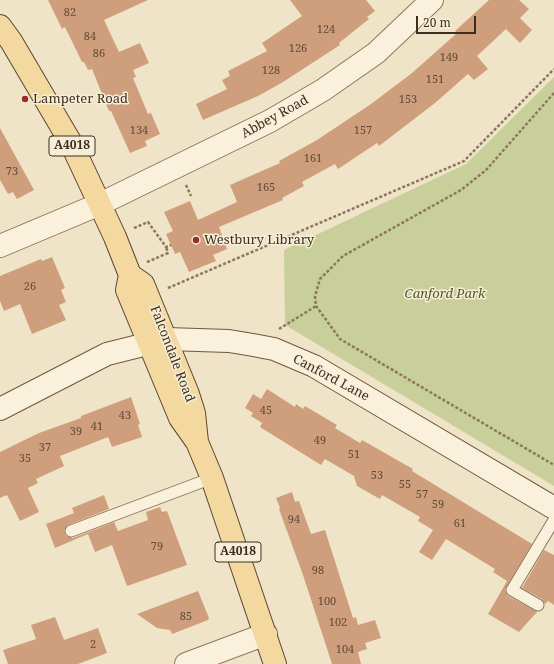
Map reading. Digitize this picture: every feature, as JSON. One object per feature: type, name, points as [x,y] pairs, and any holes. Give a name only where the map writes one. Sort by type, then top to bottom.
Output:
[{"type":"main road","name":"Falcondale Road","points":[[0,26],[11,41],[71,143],[115,237],[130,275],[127,290],[158,341],[194,413],[197,442],[212,478],[275,664]]},
{"type":"main road","name":"Falcondale Road","points":[[130,275],[143,284],[149,296],[158,341]]},
{"type":"street","name":"Abbey Road","points":[[100,204],[270,122],[323,90],[376,52],[432,0]]},
{"type":"street","points":[[0,246],[100,204]]},
{"type":"street","name":"Canford Lane","points":[[0,409],[107,354],[158,341],[229,341],[253,345],[274,349],[314,366],[554,508]]},
{"type":"street","points":[[186,664],[266,634]]},
{"type":"lane","points":[[71,531],[212,478]]},
{"type":"lane","points":[[538,605],[512,590],[554,520]]},
{"type":"path","points":[[149,296],[464,161],[554,69]]},
{"type":"path","points":[[554,93],[486,170],[461,190],[343,256],[320,279],[315,296],[316,306],[340,339],[554,465]]},
{"type":"path","points":[[115,237],[148,222],[166,247],[168,253],[164,255]]},
{"type":"path","points":[[166,247],[171,245]]},
{"type":"path","points":[[253,345],[316,306]]},
{"type":"green space","name":"Canford Park","points":[[554,77],[554,486],[285,325],[284,250],[466,164]]},
{"type":"building","points":[[48,0],[148,0],[104,20],[119,52],[140,43],[149,63],[133,70],[136,77],[133,78],[148,114],[151,113],[160,134],[145,141],[147,146],[130,153],[111,111],[109,111],[92,69],[88,70],[84,62],[82,62],[65,27],[62,29]]},
{"type":"building","points":[[290,0],[366,0],[375,11],[367,17],[369,19],[339,43],[340,45],[283,82],[258,96],[203,120],[196,104],[227,89],[222,80],[230,76],[228,71],[267,51],[262,43],[302,16]]},
{"type":"building","points":[[489,0],[519,0],[529,9],[520,18],[532,30],[520,43],[506,29],[477,56],[488,69],[474,80],[468,74],[435,103],[379,146],[377,143],[338,169],[335,164],[302,182],[304,186],[282,198],[283,200],[219,227],[227,249],[213,255],[216,261],[189,272],[180,252],[175,254],[166,234],[173,231],[164,212],[190,201],[198,220],[237,202],[230,185],[280,163],[279,161],[317,140],[371,104],[412,73],[457,33],[455,31]]},
{"type":"building","points":[[0,128],[34,190],[17,199],[13,192],[8,194],[0,180]]},
{"type":"building","points":[[52,257],[65,288],[61,290],[66,302],[59,305],[66,320],[32,334],[20,304],[4,311],[0,301],[0,276],[41,259],[42,261]]},
{"type":"building","points":[[267,389],[295,407],[296,404],[303,409],[305,406],[337,425],[335,428],[360,443],[362,440],[413,469],[412,471],[532,544],[505,590],[508,596],[537,612],[519,632],[488,614],[507,581],[493,572],[495,569],[446,539],[432,560],[419,552],[433,530],[418,521],[420,517],[382,495],[380,499],[357,486],[354,476],[325,459],[321,465],[260,427],[262,423],[251,416],[253,413],[245,408],[253,394],[261,399]]},
{"type":"building","points":[[131,397],[140,424],[138,425],[142,437],[112,447],[108,437],[60,456],[64,466],[36,479],[38,483],[28,488],[39,512],[20,521],[7,495],[0,498],[0,452],[39,433],[81,418],[81,416]]},
{"type":"building","points":[[292,492],[295,502],[299,501],[311,534],[325,530],[353,618],[356,617],[358,625],[375,620],[381,638],[365,643],[367,649],[358,652],[361,664],[332,664],[276,498]]},
{"type":"building","points":[[104,495],[109,509],[68,525],[64,530],[66,536],[73,538],[114,522],[118,531],[148,520],[146,512],[160,507],[162,512],[167,511],[187,565],[127,586],[112,545],[95,552],[88,534],[55,548],[46,524],[74,513],[72,508]]},
{"type":"building","points":[[544,550],[554,555],[554,605],[548,601],[545,604],[542,599],[522,588]]},
{"type":"building","points":[[198,591],[209,618],[208,620],[172,634],[170,630],[157,628],[137,614]]},
{"type":"building","points":[[55,617],[64,640],[98,628],[107,653],[78,664],[8,664],[3,650],[36,639],[31,625]]},
{"type":"place","name":"Lampeter Road","points":[[25,99]]},
{"type":"place","name":"Westbury Library","points":[[196,240]]}]
